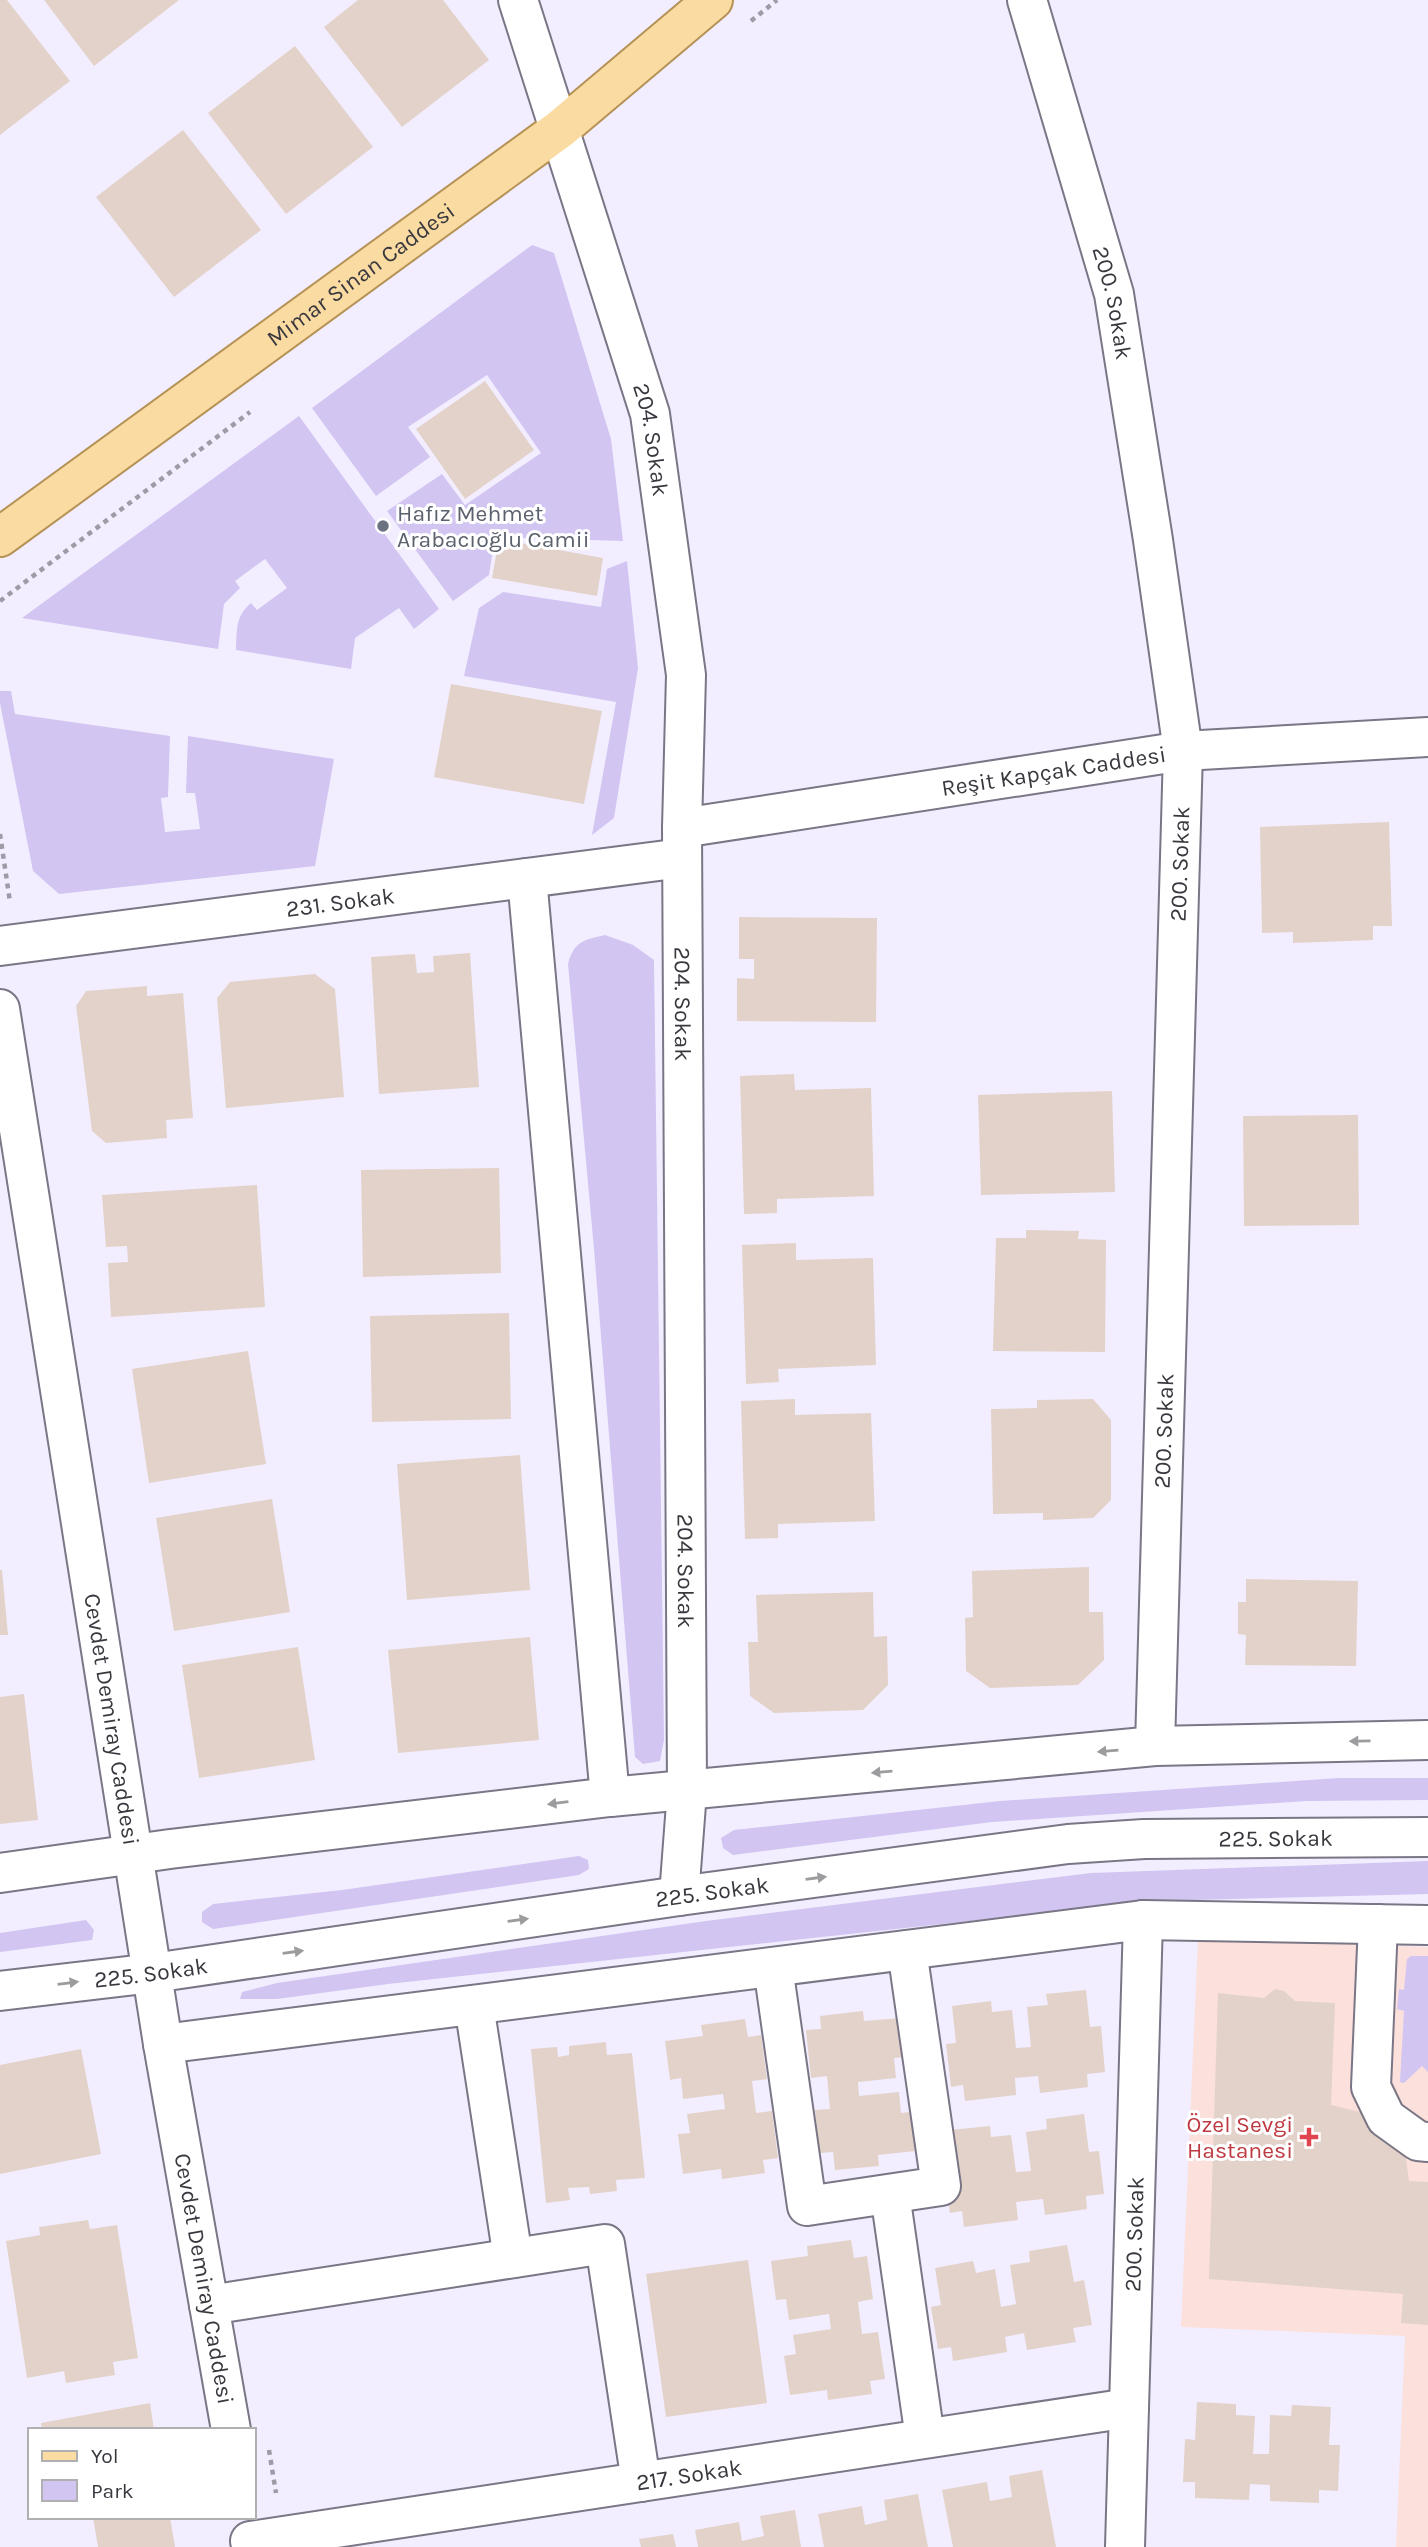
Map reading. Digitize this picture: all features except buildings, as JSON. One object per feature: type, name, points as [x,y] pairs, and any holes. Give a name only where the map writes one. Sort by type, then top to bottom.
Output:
[{"type":"main road","name":"Mimar Sinan Caddesi","points":[[0,537],[560,129],[713,0]]},
{"type":"street","name":"204. Sokak","points":[[518,0],[650,414],[685,674],[682,843],[687,1791],[679,1896]]},
{"type":"street","name":"200. Sokak","points":[[1027,0],[1114,294],[1183,751],[1156,1746]]},
{"type":"street","name":"Reşit Kapçak Caddesi","points":[[682,843],[1183,751],[1428,737]]},
{"type":"street","name":"231. Sokak","points":[[0,946],[527,878],[682,843]]},
{"type":"street","points":[[527,878],[610,1797]]},
{"type":"street","name":"Cevdet Demiray Caddesi","points":[[1,1025],[163,2044],[231,2428]]},
{"type":"street","points":[[0,1873],[134,1854],[610,1797],[1156,1746],[1428,1740]]},
{"type":"street","name":"225. Sokak","points":[[0,1991],[153,1973],[679,1896],[1068,1844],[1144,1839],[1428,1837]]},
{"type":"street","name":"200. Sokak","points":[[1125,2547],[1143,1920]]},
{"type":"street","points":[[163,2044],[1143,1920],[1428,1925]]},
{"type":"street","points":[[1378,1924],[1371,2087],[1386,2118],[1418,2141],[1428,2142]]},
{"type":"street","points":[[773,1967],[807,2206],[941,2186],[907,1950]]},
{"type":"street","points":[[474,2005],[513,2258]]},
{"type":"street","points":[[890,2194],[925,2438]]},
{"type":"street","points":[[209,2305],[605,2244],[641,2482]]},
{"type":"street","name":"217. Sokak","points":[[249,2535],[641,2482],[1129,2408]]},
{"type":"shaded area","name":"Özel Sevgi Hastanesi","points":[[1198,1938],[1428,1947],[1428,2547],[1396,2547],[1405,2336],[1181,2327]]},
{"type":"green space","points":[[532,245],[554,253],[611,439],[623,541],[495,537],[489,575],[453,601],[387,511],[442,474],[465,505],[541,453],[487,375],[408,427],[430,457],[376,496],[312,408]]},
{"type":"green space","points":[[299,416],[439,609],[414,629],[399,608],[355,638],[351,669],[236,650],[238,624],[246,608],[251,603],[257,610],[287,588],[265,559],[235,581],[240,588],[224,604],[218,649],[22,618]]},
{"type":"green space","points":[[627,561],[638,668],[614,818],[592,835],[616,702],[464,676],[479,608],[503,592],[601,607],[607,569]]},
{"type":"green space","points":[[0,691],[11,691],[15,714],[170,736],[168,797],[161,798],[165,832],[200,829],[195,793],[186,793],[188,736],[334,759],[315,866],[59,894],[33,871],[0,703]]},
{"type":"green space","points":[[605,935],[633,945],[654,960],[664,1740],[660,1761],[643,1764],[635,1757],[568,964],[577,946],[591,938]]},
{"type":"green space","points":[[1339,1778],[1428,1778],[1428,1800],[1307,1801],[992,1822],[733,1855],[723,1848],[721,1838],[734,1830],[1000,1801]]},
{"type":"green space","points":[[579,1856],[588,1860],[589,1869],[579,1875],[213,1929],[202,1922],[202,1912],[213,1904],[342,1890]]},
{"type":"green space","points":[[1428,1861],[1428,1894],[1155,1901],[388,1984],[277,1999],[240,1999],[242,1992],[277,1983],[706,1921],[1091,1873]]},
{"type":"green space","points":[[86,1920],[94,1930],[92,1940],[0,1952],[0,1933]]},
{"type":"green space","points":[[1411,1956],[1428,1956],[1428,2072],[1422,2066],[1404,2083],[1400,2082],[1404,2011],[1397,2009],[1399,1989],[1404,1990],[1407,1959]]},
{"type":"place","name":"Hafız Mehmet Arabacıoğlu Camii","points":[[383,526]]},
{"type":"place","name":"Özel Sevgi Hastanesi","points":[[1309,2137]]}]
